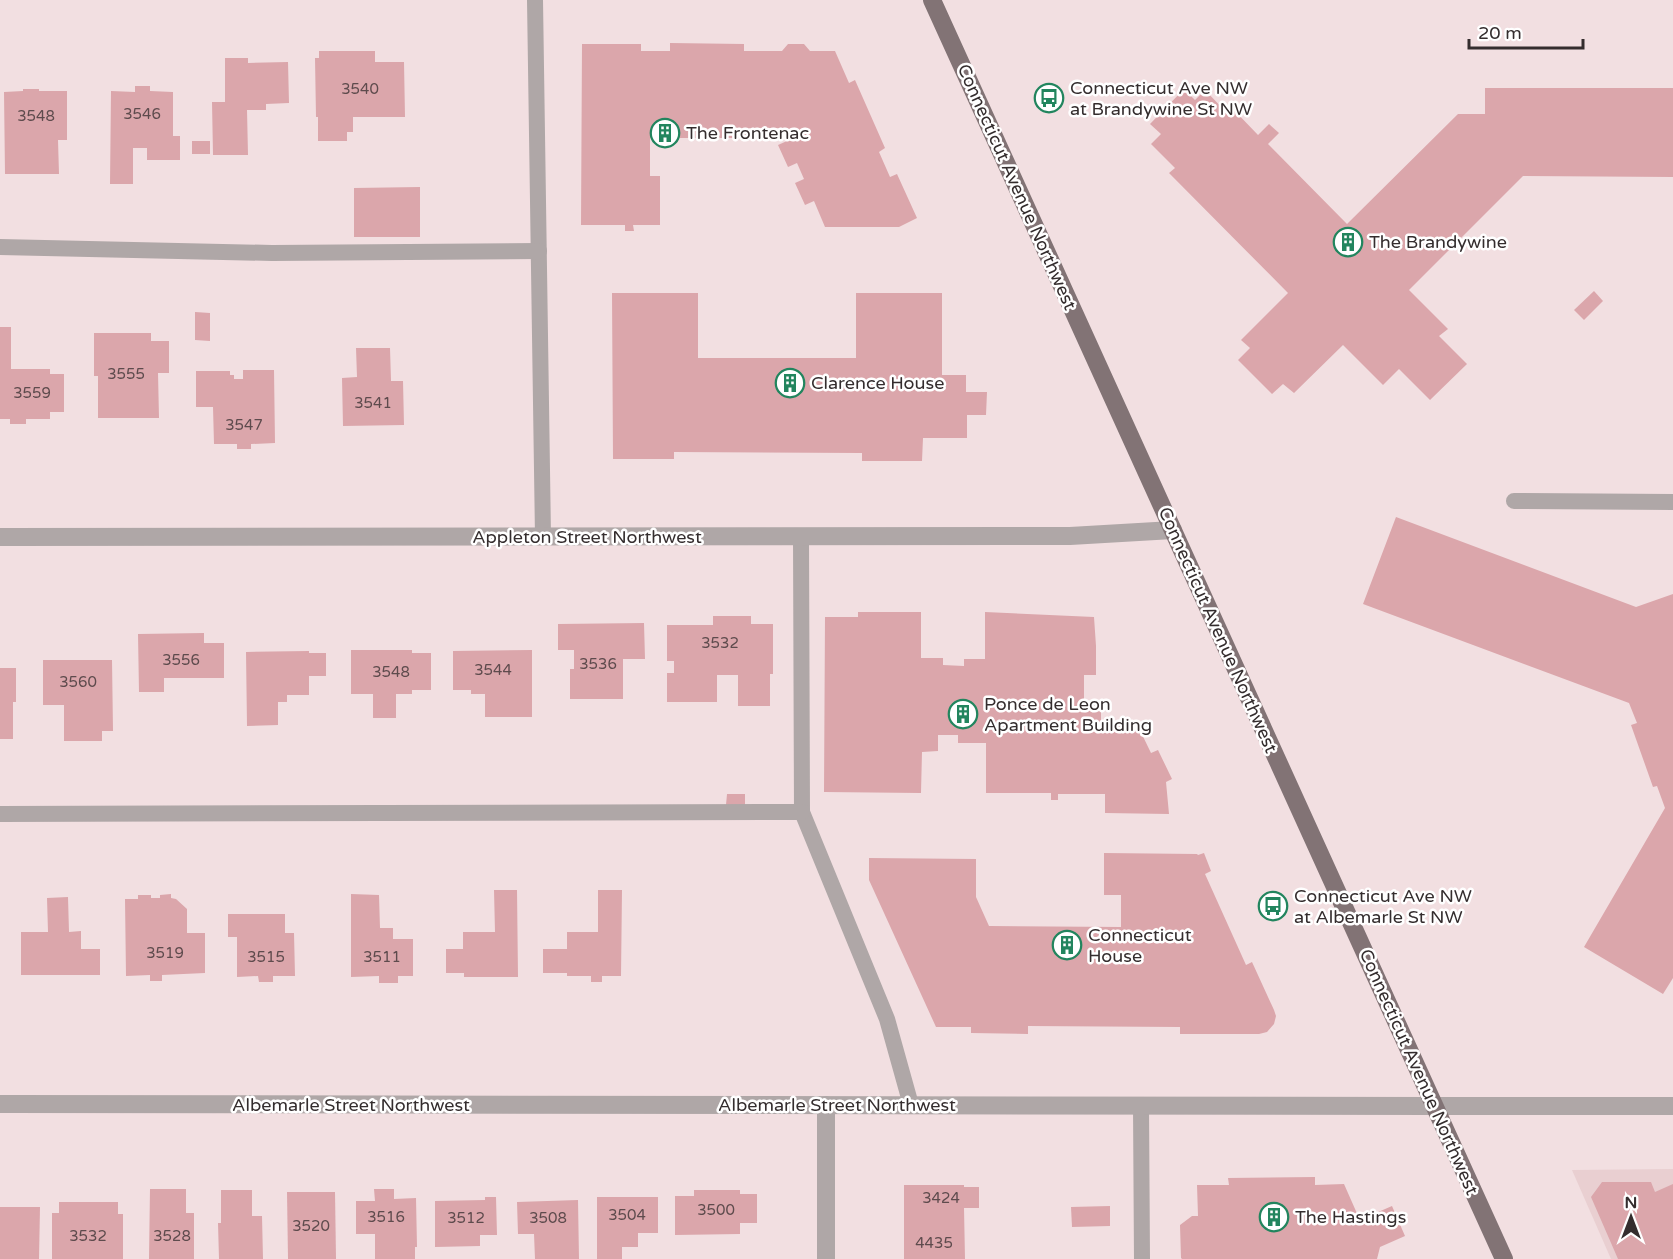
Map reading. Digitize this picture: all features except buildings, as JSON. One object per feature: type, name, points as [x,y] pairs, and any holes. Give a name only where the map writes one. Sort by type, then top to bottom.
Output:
[{"type":"main road","name":"Connecticut Avenue Northwest","points":[[932,0],[1504,1259]]},
{"type":"street","name":"Appleton Street Northwest","points":[[0,537],[1070,536],[1173,531]]},
{"type":"street","name":"Albemarle Street Northwest","points":[[0,1104],[1673,1107]]},
{"type":"street","points":[[826,1105],[826,1259]]},
{"type":"lane","points":[[535,0],[543,537]]},
{"type":"lane","points":[[0,247],[272,253],[539,251]]},
{"type":"lane","points":[[1514,501],[1673,502]]},
{"type":"lane","points":[[801,537],[802,812],[887,1019],[911,1105]]},
{"type":"lane","points":[[0,814],[802,812]]},
{"type":"lane","points":[[1141,1106],[1142,1259]]},
{"type":"shaded area","points":[[1673,1169],[1673,1259],[1611,1259],[1572,1170]]},
{"type":"place","name":"Connecticut Ave NW at Brandywine St NW","points":[[1049,98]]},
{"type":"place","name":"The Frontenac","points":[[665,133]]},
{"type":"place","name":"The Brandywine","points":[[1348,242]]},
{"type":"place","name":"Clarence House","points":[[790,383]]},
{"type":"place","name":"Ponce de Leon Apartment Building","points":[[963,714]]},
{"type":"place","name":"Connecticut Ave NW at Albemarle St NW","points":[[1273,906]]},
{"type":"place","name":"Connecticut House","points":[[1067,945]]},
{"type":"place","name":"The Hastings","points":[[1274,1217]]}]
